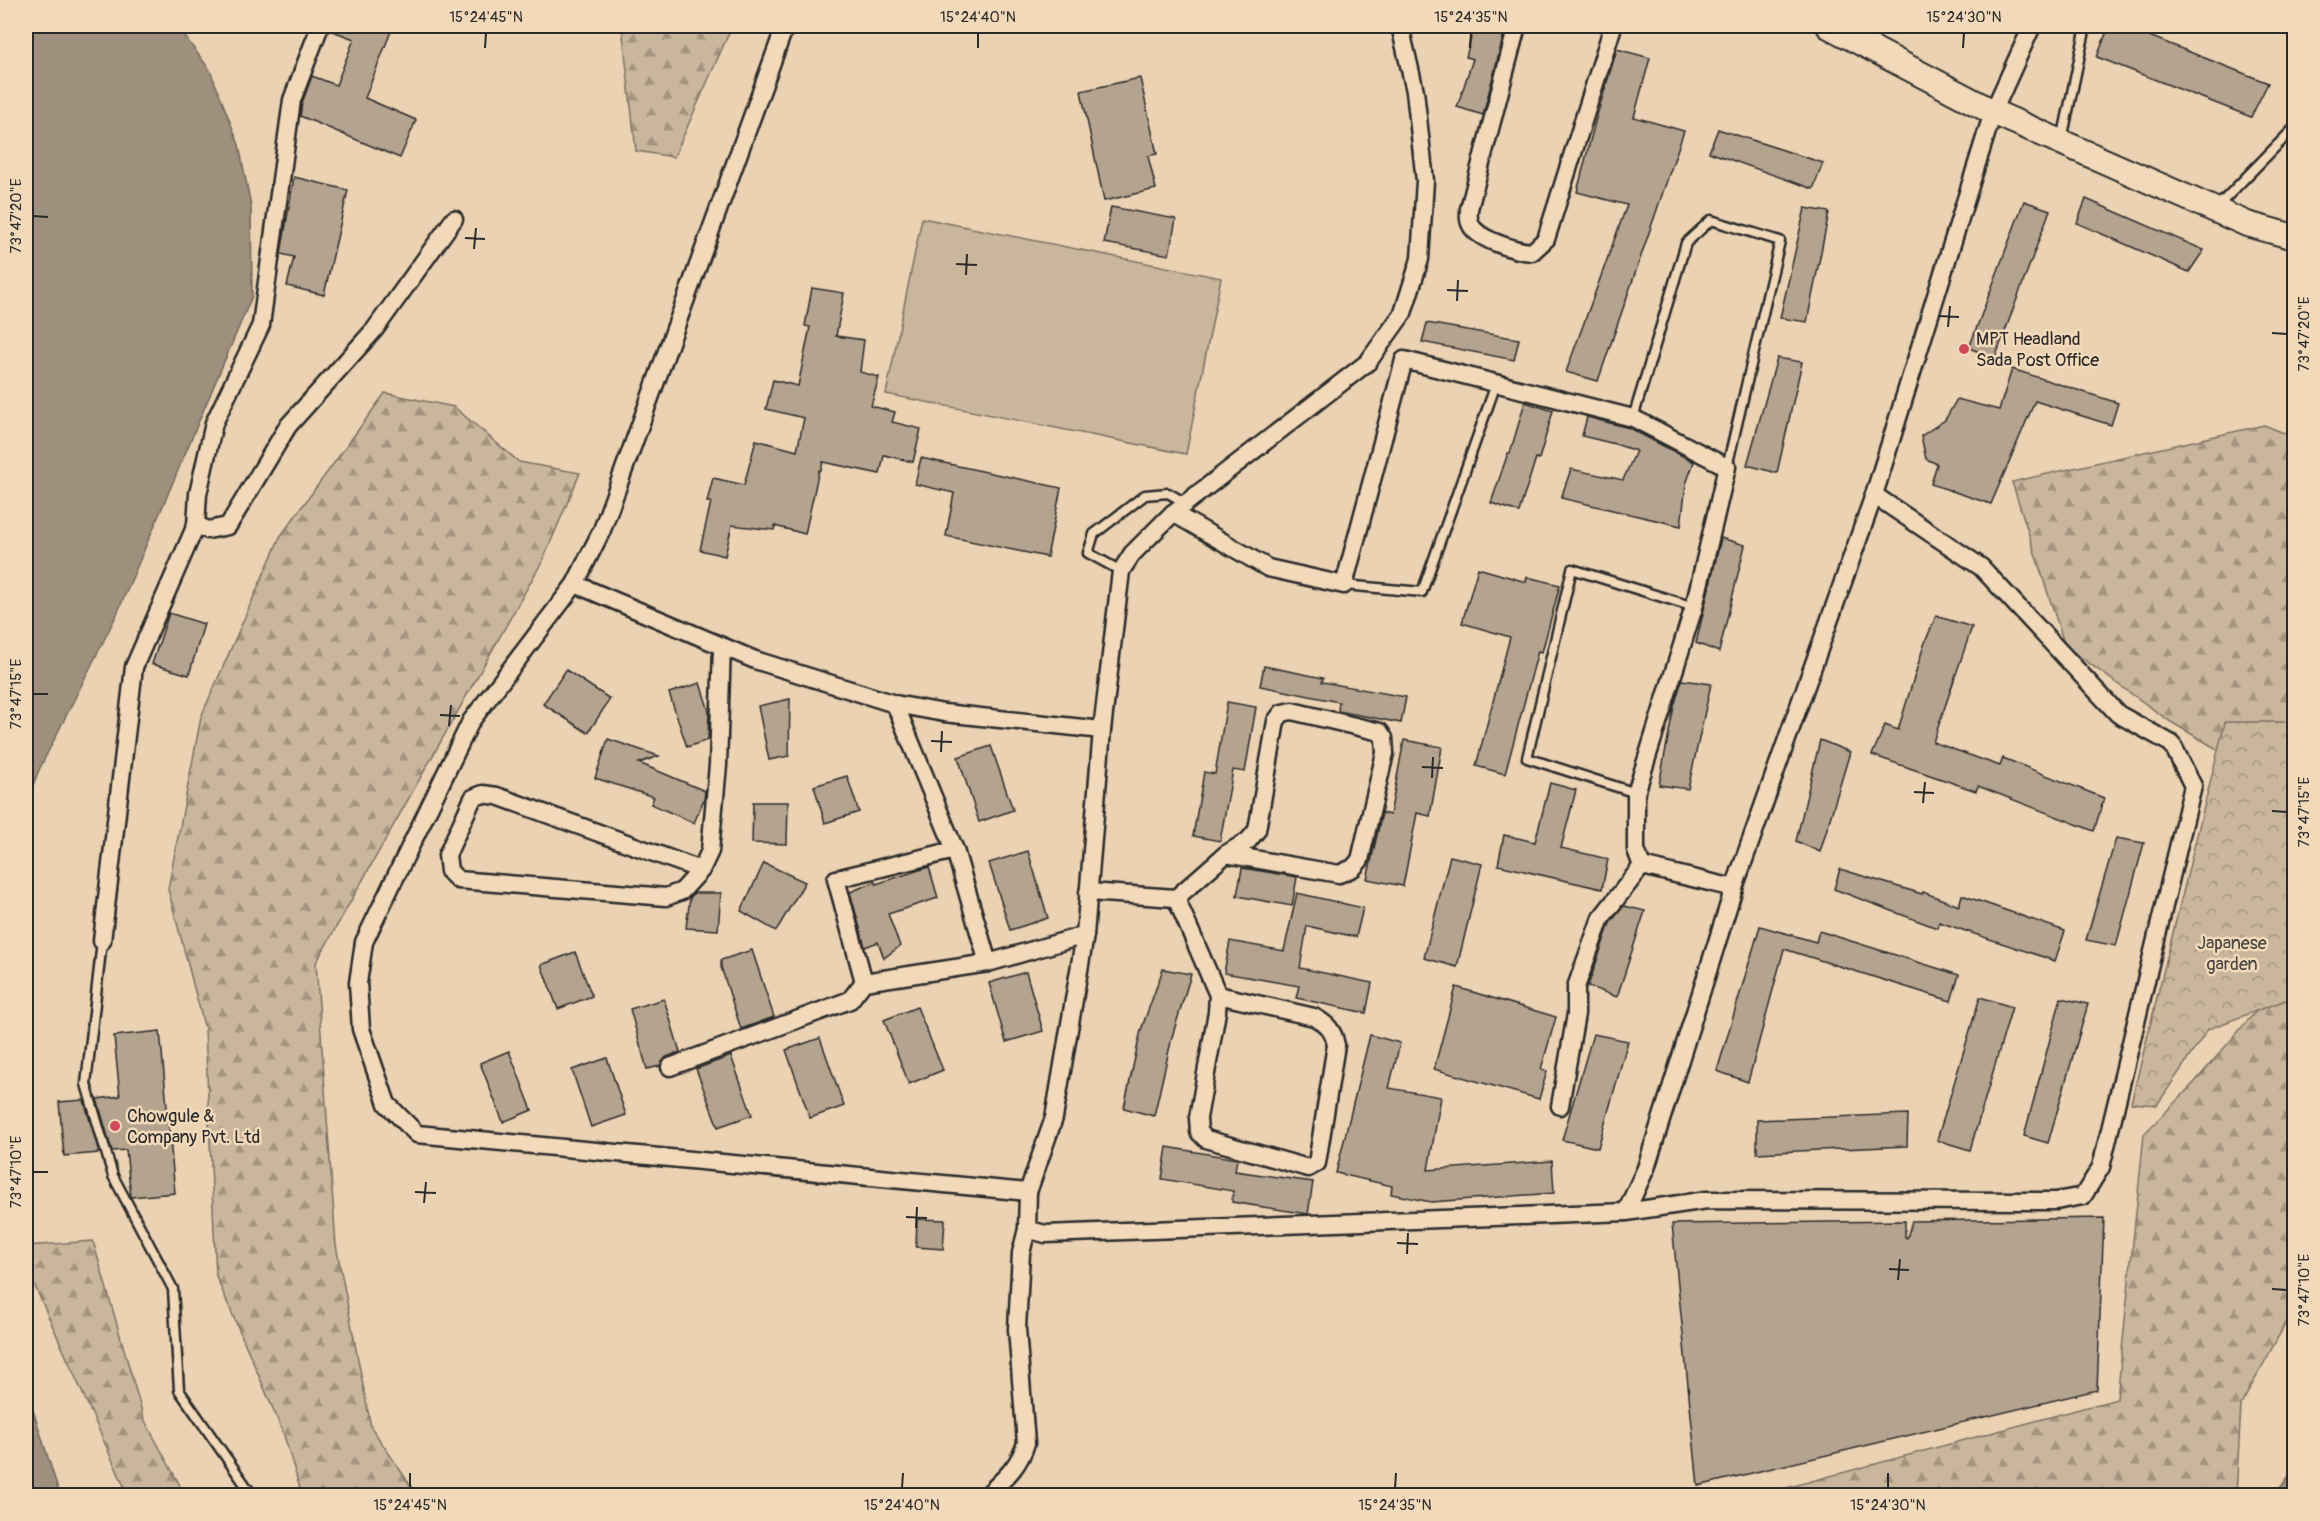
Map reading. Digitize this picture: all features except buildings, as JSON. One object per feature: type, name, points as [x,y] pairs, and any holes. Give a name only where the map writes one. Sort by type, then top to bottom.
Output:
[{"type":"street","points":[[102,941],[134,667],[196,525],[198,494],[213,423],[261,325],[292,100],[320,26]]},
{"type":"street","points":[[786,26],[602,530],[575,584],[471,722],[364,942],[358,983],[360,1029],[387,1104],[417,1134],[1028,1192]]},
{"type":"street","points":[[986,1496],[1013,1471],[1022,1457],[1026,1443],[1017,1329],[1021,1253],[1027,1229],[1028,1192],[1054,1118],[1085,935],[1102,730],[1121,572],[1132,554],[1179,508],[1368,362],[1403,313],[1420,259],[1425,181],[1415,91],[1400,26]]},
{"type":"street","points":[[1517,26],[1469,209],[1470,224],[1480,236],[1518,251],[1532,252],[1546,239],[1613,26]]},
{"type":"street","points":[[1829,26],[1993,112],[2247,224],[2295,237]]},
{"type":"street","points":[[1626,1212],[1646,1168],[1734,888],[1874,495],[1993,112],[2032,26]]},
{"type":"street","points":[[196,525],[208,530],[228,526],[288,426],[375,329],[454,219]]},
{"type":"street","points":[[1179,508],[1268,568],[1344,585],[1404,360],[1633,418],[1727,467],[1694,607],[1636,793],[1636,850],[1642,867]]},
{"type":"street","points":[[1027,1229],[1045,1234],[1626,1212],[1707,1200],[2056,1201],[2083,1196],[2101,1167],[2193,786],[2172,744],[2118,714],[1981,567],[1874,495]]},
{"type":"street","points":[[575,584],[755,660],[895,704],[944,713],[1102,730]]},
{"type":"street","points":[[701,870],[497,796],[483,794],[473,798],[447,855],[449,871],[458,880],[666,897],[682,891],[701,870],[710,851],[718,765],[722,646]]},
{"type":"street","points":[[895,704],[955,850],[988,963]]},
{"type":"street","points":[[1089,892],[1176,898],[1226,854],[1248,841],[1257,830],[1276,721],[1282,713],[1292,711],[1380,732],[1384,738],[1384,753],[1360,860],[1353,868],[1339,874],[1226,854]]},
{"type":"street","points":[[864,982],[836,879],[955,850]]},
{"type":"street","points":[[1642,867],[1734,888]]},
{"type":"street","points":[[1560,1106],[1576,1014],[1575,987],[1601,918],[1642,867]]},
{"type":"street","points":[[1176,898],[1218,995],[1198,1118],[1199,1132],[1206,1139],[1308,1168],[1317,1163],[1336,1045],[1334,1034],[1326,1023],[1314,1017],[1218,995]]},
{"type":"street","points":[[670,1067],[850,1000],[864,982],[988,963],[1085,935]]},
{"type":"lane","points":[[2062,143],[2086,26]]},
{"type":"lane","points":[[2290,26],[2295,33]]},
{"type":"lane","points":[[2214,210],[2295,128]]},
{"type":"lane","points":[[1633,418],[1686,243],[1711,220],[1780,241],[1727,467]]},
{"type":"lane","points":[[1344,585],[1422,592],[1496,384]]},
{"type":"lane","points":[[1121,572],[1088,553],[1094,534],[1146,495],[1168,493],[1179,508]]},
{"type":"lane","points":[[1636,793],[1527,758],[1572,569],[1694,607]]},
{"type":"lane","points":[[102,941],[86,1084],[113,1176],[173,1289],[179,1390],[253,1496]]},
{"type":"green space","points":[[622,26],[732,26],[674,157],[636,151]]},
{"type":"green space","points":[[922,218],[1221,278],[1186,454],[886,394]]},
{"type":"green space","points":[[385,393],[454,407],[519,462],[580,473],[543,560],[316,963],[336,1245],[371,1427],[417,1495],[302,1495],[283,1432],[216,1276],[205,1029],[168,889],[201,717],[280,537]]},
{"type":"green space","points":[[2264,425],[2294,437],[2294,788],[2280,786],[2171,722],[2065,646],[2012,482]]},
{"type":"green space","name":"Japanese garden","points":[[2225,722],[2294,722],[2294,997],[2208,1029],[2157,1105],[2131,1103]]},
{"type":"green space","points":[[2294,978],[2294,1308],[2241,1405],[2236,1495],[1756,1496],[2117,1399],[2144,1134],[2194,1083],[2282,981]]},
{"type":"green space","points":[[93,1241],[144,1419],[185,1495],[128,1495],[26,1266],[26,1246]]},
{"type":"shaded area","points":[[26,26],[177,26],[210,70],[239,145],[251,206],[252,296],[117,614],[39,770],[26,803]]},
{"type":"shaded area","points":[[26,1388],[58,1489],[61,1495],[26,1495]]},
{"type":"shaded area","points":[[2294,1469],[2294,1495],[2275,1495]]},
{"type":"place","name":"MPT Headland Sada Post Office","points":[[1964,349]]},
{"type":"place","name":"Chowgule & Company Pvt. Ltd","points":[[115,1126]]}]
